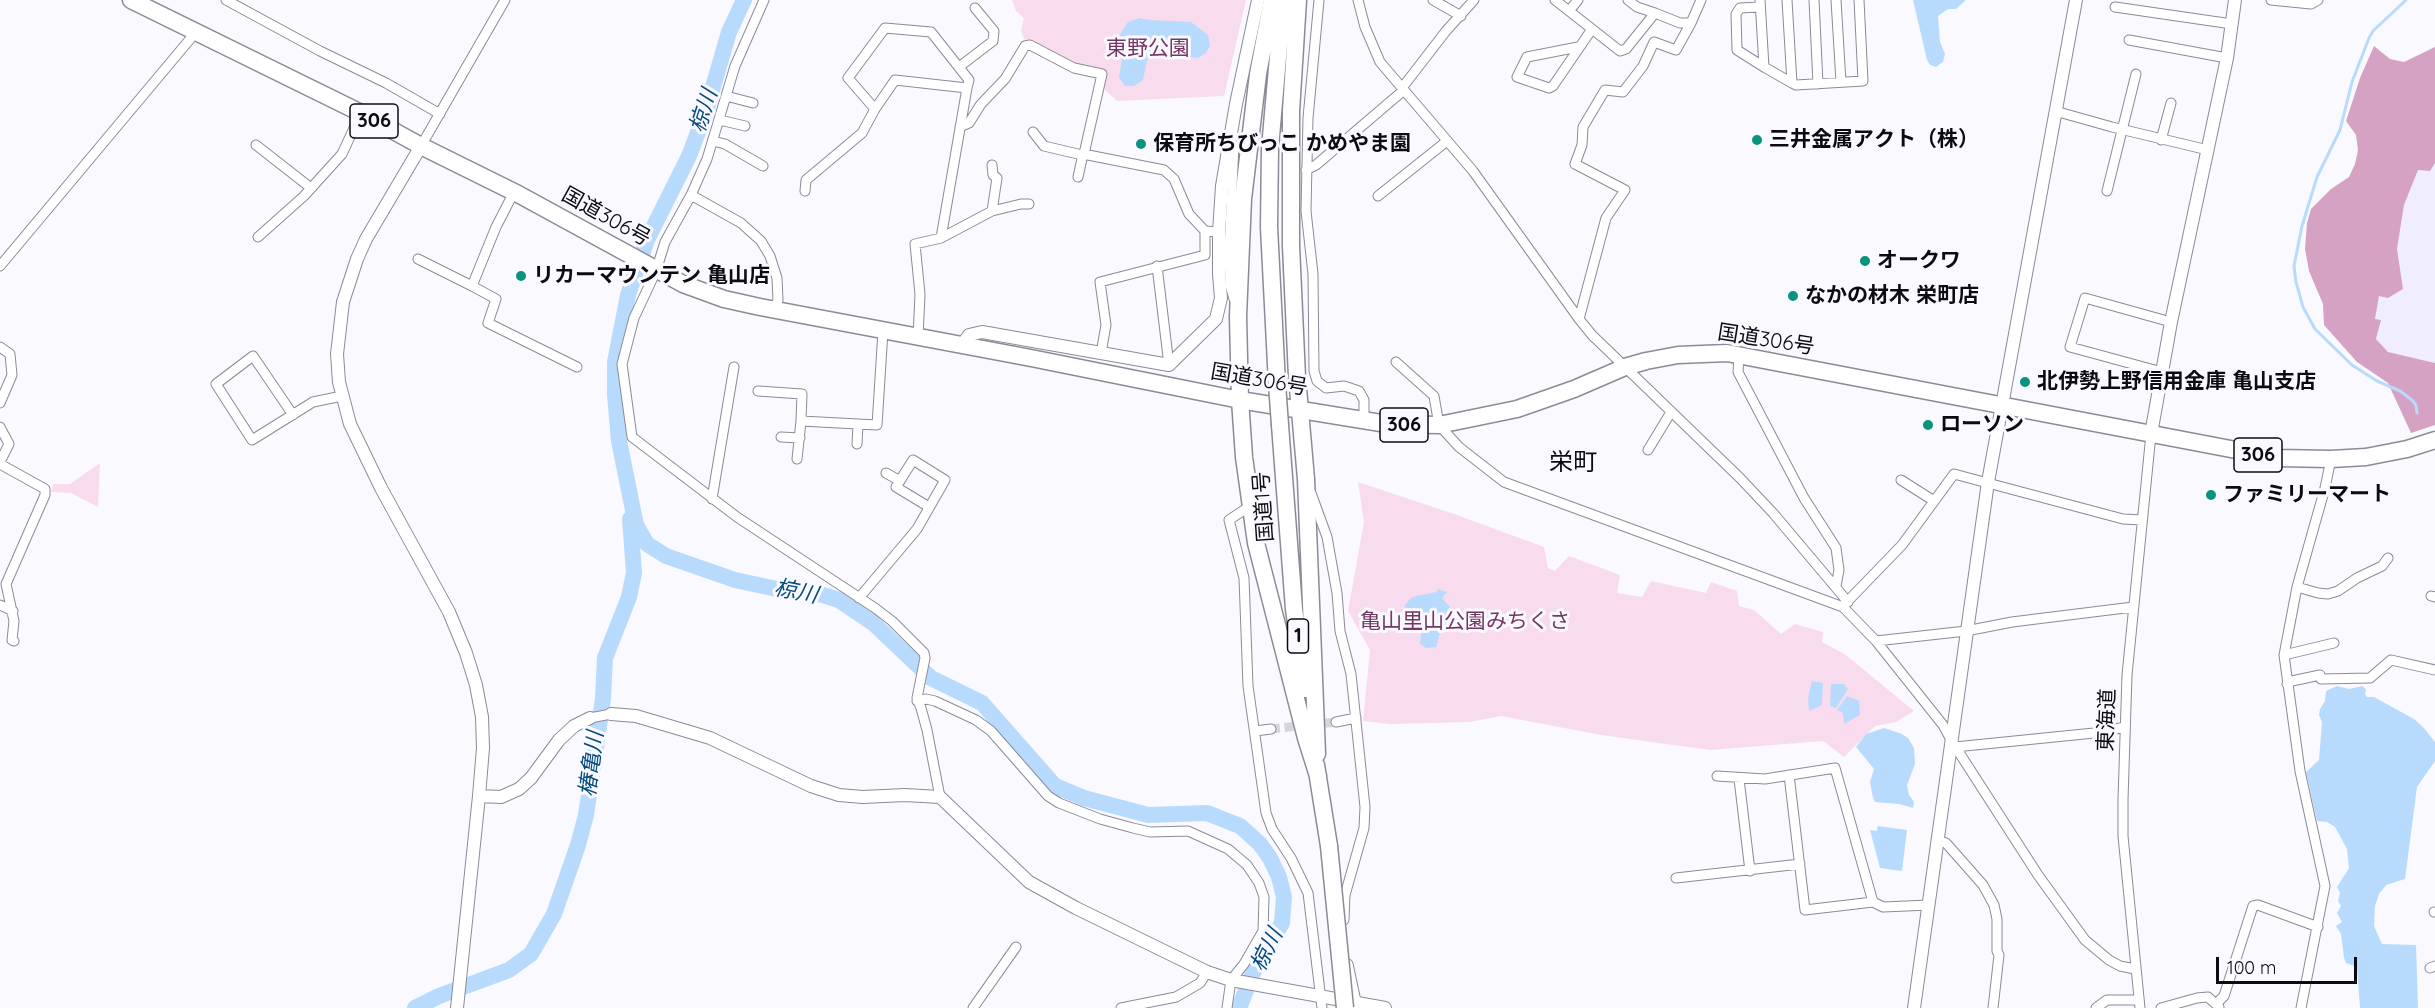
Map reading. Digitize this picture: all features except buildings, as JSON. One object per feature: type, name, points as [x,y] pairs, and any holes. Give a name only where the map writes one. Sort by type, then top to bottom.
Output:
[{"type":"highway","name":"国道306号","points":[[131,0],[361,113],[514,192],[656,271],[723,299],[1240,400],[1387,424],[1439,425],[1517,410],[1625,367],[1678,355],[1709,353],[1739,356],[2278,458],[2366,457],[2407,449],[2435,440]]},
{"type":"highway","points":[[1272,0],[1250,129],[1243,199],[1238,316],[1240,400],[1250,506],[1258,552],[1318,776]]},
{"type":"highway","name":"国道1号","points":[[1283,0],[1274,87],[1269,193],[1277,384],[1294,609],[1353,1006]]},
{"type":"highway","points":[[1298,0],[1291,111],[1291,235],[1306,479],[1318,776]]},
{"type":"street","points":[[226,0],[310,46],[386,83],[440,114]]},
{"type":"street","points":[[457,1006],[479,796],[483,748],[482,717],[476,685],[466,653],[449,612],[361,450],[350,424],[339,382],[338,334],[348,283],[366,239],[505,0]]},
{"type":"street","points":[[764,0],[739,55],[713,141],[691,195],[664,242],[656,271],[634,318],[622,364],[632,437],[711,499],[892,621],[915,643],[925,658],[917,697],[924,719],[940,797],[1029,882],[1076,908],[1207,972],[1322,1002],[1385,1008]]},
{"type":"street","points":[[1169,365],[1216,319],[1220,310],[1219,232],[1222,186],[1236,104],[1258,0]]},
{"type":"street","points":[[1319,0],[1312,65],[1306,170],[1306,211],[1312,274],[1314,371],[1317,381],[1326,388],[1344,386],[1359,391],[1364,400],[1364,421]]},
{"type":"street","points":[[1358,0],[1376,56],[1473,171],[1579,319],[1625,367],[1740,478],[1836,586],[1845,604],[1943,725],[2038,875],[2085,940],[2109,960],[2120,966],[2136,969]]},
{"type":"street","points":[[1433,0],[1461,16]]},
{"type":"street","points":[[1306,170],[1316,165],[1403,89],[1440,38],[1474,0]]},
{"type":"street","points":[[1555,0],[1620,51],[1626,49],[1655,13]]},
{"type":"street","points":[[1569,11],[1578,0]]},
{"type":"street","points":[[1628,0],[1637,7],[1680,24],[1691,23]]},
{"type":"street","points":[[1579,319],[1606,218],[1625,190],[1575,164],[1582,145],[1583,127],[1605,90],[1623,92],[1643,66],[1653,42],[1676,50],[1701,0]]},
{"type":"street","points":[[1787,0],[1792,83]]},
{"type":"street","points":[[1814,0],[1818,84]]},
{"type":"street","points":[[1836,0],[1841,82]]},
{"type":"street","points":[[1764,67],[1760,3],[1740,8],[1736,14],[1737,50],[1764,67],[1796,85],[1863,81],[1859,0]]},
{"type":"street","points":[[1914,1008],[1988,483],[2076,0]]},
{"type":"street","points":[[2151,434],[2171,322],[2227,58],[2235,0]]},
{"type":"street","points":[[2271,0],[2311,4],[2318,0]]},
{"type":"street","points":[[2115,7],[2232,24]]},
{"type":"street","points":[[959,67],[993,41],[994,32],[975,8]]},
{"type":"street","points":[[875,110],[848,78],[885,28],[931,32],[969,80],[941,238]]},
{"type":"street","points":[[1578,47],[1527,57],[1517,77],[1549,88],[1553,86],[1592,29]]},
{"type":"street","points":[[0,266],[196,32]]},
{"type":"street","points":[[2129,40],[2227,58]]},
{"type":"street","points":[[960,127],[969,123],[981,105],[1005,79],[1025,46],[1030,45],[1074,68],[1102,74],[1078,177]]},
{"type":"street","points":[[2107,191],[2136,74]]},
{"type":"street","points":[[805,191],[806,180],[862,133],[895,80],[967,88]]},
{"type":"street","points":[[726,96],[753,104]]},
{"type":"street","points":[[2161,140],[2170,103]]},
{"type":"street","points":[[1236,104],[1229,250],[1230,285],[1238,316]]},
{"type":"street","points":[[2055,111],[2161,140],[2208,150]]},
{"type":"street","points":[[258,237],[311,188],[342,154],[361,113]]},
{"type":"street","points":[[720,120],[745,126]]},
{"type":"street","points":[[1033,132],[1044,146],[1164,170],[1174,179],[1189,214],[1205,231],[1219,232]]},
{"type":"street","points":[[713,141],[724,144],[763,166]]},
{"type":"street","points":[[1378,196],[1447,141]]},
{"type":"street","points":[[256,145],[311,188]]},
{"type":"street","points":[[992,165],[993,175],[997,178],[992,211]]},
{"type":"street","points":[[472,286],[496,227],[514,192]]},
{"type":"street","points":[[691,195],[741,223],[761,242],[770,256],[777,278],[778,300],[774,310]]},
{"type":"street","points":[[918,337],[920,294],[915,244],[941,238],[992,211],[1029,204]]},
{"type":"street","points":[[1101,354],[1106,325],[1100,282],[1205,255],[1205,231]]},
{"type":"street","points":[[418,258],[496,299],[489,323],[577,367]]},
{"type":"street","points":[[1157,266],[1169,365]]},
{"type":"street","points":[[2162,372],[2070,347],[2085,298],[2171,322]]},
{"type":"street","points":[[801,421],[877,425],[883,331]]},
{"type":"street","points":[[962,345],[969,335],[981,332],[1169,365]]},
{"type":"street","points":[[0,347],[10,354],[12,375],[0,403]]},
{"type":"street","points":[[293,415],[253,356],[216,384],[252,440],[293,415],[313,402],[342,396]]},
{"type":"street","points":[[1739,356],[1738,372],[1804,498],[1836,548],[1839,570],[1836,586]]},
{"type":"street","points":[[1396,362],[1434,396],[1439,425],[1459,447],[1504,482],[1845,604]]},
{"type":"street","points":[[711,499],[734,367]]},
{"type":"street","points":[[758,391],[802,394],[797,459]]},
{"type":"street","points":[[1648,450],[1671,412]]},
{"type":"street","points":[[857,444],[858,424]]},
{"type":"street","points":[[0,427],[9,444],[0,463],[45,489],[45,495],[6,584],[15,621],[12,640],[14,641]]},
{"type":"street","name":"東海道","points":[[2139,1004],[2123,836],[2125,727],[2133,607],[2151,434]]},
{"type":"street","points":[[781,437],[800,438]]},
{"type":"street","points":[[2301,1008],[2325,886],[2300,771],[2284,655],[2289,618],[2331,459]]},
{"type":"street","points":[[859,598],[917,529],[945,480],[913,460],[896,487],[929,507]]},
{"type":"street","points":[[886,473],[900,481]]},
{"type":"street","points":[[1845,604],[1902,545],[1954,474],[2123,519],[2142,520]]},
{"type":"street","points":[[1306,479],[1327,537],[1340,631],[1351,674],[1365,807],[1364,828],[1345,895],[1343,912],[1353,1006]]},
{"type":"street","points":[[1901,480],[1934,501]]},
{"type":"street","points":[[1250,506],[1228,520],[1244,578],[1248,686],[1266,813],[1272,829],[1291,858],[1308,893],[1322,1002]]},
{"type":"street","points":[[2297,587],[2328,594],[2338,591],[2357,578],[2382,566],[2388,558]]},
{"type":"street","points":[[0,605],[13,611]]},
{"type":"street","points":[[1876,640],[1966,631],[2012,622],[2133,607]]},
{"type":"street","points":[[2284,655],[2334,643]]},
{"type":"street","points":[[2287,684],[2320,675],[2321,679],[2370,678],[2391,660],[2435,670]]},
{"type":"street","points":[[917,697],[935,701],[976,720],[991,731],[1048,796],[1059,803],[1100,819],[1150,832],[1188,831],[1228,849],[1247,865],[1259,883],[1264,897],[1263,931],[1244,964],[1231,980],[1227,1008]]},
{"type":"street","points":[[479,796],[501,797],[519,789],[531,778],[559,740],[574,726],[590,718],[611,714],[636,716],[710,738],[811,786],[839,795],[940,797]]},
{"type":"street","points":[[1336,722],[1356,718]]},
{"type":"street","points":[[1953,743],[2094,733],[2125,727]]},
{"type":"street","points":[[1255,731],[1270,729]]},
{"type":"street","points":[[1717,776],[1765,779],[1835,768],[1873,902]]},
{"type":"street","points":[[1790,775],[1805,910],[1873,902],[1883,907],[1929,905]]},
{"type":"street","points":[[1739,779],[1750,871]]},
{"type":"street","points":[[1937,840],[1946,843],[1983,885],[1994,905],[1997,919],[1997,951],[2000,955],[1993,1008]]},
{"type":"street","points":[[1676,878],[1800,864]]},
{"type":"street","points":[[2161,1008],[2208,997],[2218,1006],[2224,996],[2253,906],[2258,905],[2318,927]]},
{"type":"street","points":[[973,1008],[1016,947]]},
{"type":"street","points":[[1121,1008],[1176,998],[1200,983],[1207,972]]},
{"type":"street","points":[[2096,1008],[2107,1000],[2139,1004]]},
{"type":"shaded area","points":[[2374,46],[2390,59],[2404,62],[2435,47],[2435,163],[2430,171],[2418,170],[2404,205],[2397,249],[2403,289],[2388,298],[2379,296],[2375,319],[2381,320],[2376,339],[2388,352],[2435,363],[2435,425],[2411,433],[2388,383],[2357,362],[2324,325],[2323,304],[2309,271],[2305,249],[2307,223],[2311,209],[2331,189],[2349,177],[2355,164],[2358,150],[2356,135],[2346,121],[2360,78]]},
{"type":"shaded area","points":[[2435,163],[2435,363],[2388,352],[2376,339],[2381,321],[2375,319],[2379,295],[2403,289],[2397,249],[2404,205],[2418,170],[2430,171]]},
{"type":"green space","name":"東野公園","points":[[1012,0],[1246,0],[1224,96],[1117,101],[1105,90],[1097,76],[1024,39],[1021,30],[1024,18],[1016,11]]},
{"type":"green space","points":[[100,463],[98,507],[71,493],[51,492],[52,484],[70,484]]},
{"type":"green space","name":"亀山里山公園みちくさ","points":[[1358,482],[1544,547],[1548,568],[1555,571],[1569,556],[1620,575],[1617,593],[1642,597],[1651,581],[1706,593],[1711,582],[1737,591],[1739,606],[1754,610],[1781,634],[1795,624],[1823,632],[1822,642],[1846,655],[1914,711],[1896,722],[1875,726],[1844,757],[1823,741],[1710,750],[1601,735],[1501,716],[1470,722],[1390,724],[1363,721],[1370,650],[1348,611],[1364,522]]},
{"type":"water","points":[[1913,0],[1966,0],[1956,9],[1948,9],[1938,16],[1940,42],[1945,54],[1943,62],[1936,67],[1930,65],[1927,60]]},
{"type":"water","points":[[1140,18],[1191,22],[1208,35],[1210,46],[1206,53],[1198,58],[1186,57],[1172,50],[1157,50],[1147,61],[1143,80],[1134,86],[1125,86],[1119,77],[1122,60],[1118,45],[1119,36],[1128,22]]},
{"type":"water","points":[[1438,589],[1447,592],[1442,598],[1450,607],[1436,647],[1426,648],[1420,644],[1422,622],[1419,614],[1416,611],[1408,611],[1404,606],[1412,597],[1436,592]]},
{"type":"water","points":[[1812,681],[1823,683],[1822,705],[1809,711],[1808,698]]},
{"type":"water","points":[[1831,684],[1844,684],[1848,689],[1836,708],[1830,706]]},
{"type":"water","points":[[2337,686],[2349,689],[2362,686],[2366,689],[2367,697],[2374,697],[2414,719],[2435,742],[2435,761],[2417,787],[2405,879],[2386,885],[2379,894],[2375,906],[2374,926],[2382,944],[2416,945],[2418,1008],[2360,1008],[2357,967],[2346,963],[2344,958],[2341,934],[2336,926],[2342,922],[2337,913],[2341,906],[2338,901],[2340,893],[2337,887],[2349,868],[2347,849],[2335,827],[2327,822],[2317,821],[2306,772],[2319,760],[2322,722],[2319,715],[2325,701],[2326,691]]},
{"type":"water","points":[[1847,696],[1859,701],[1860,715],[1844,724],[1843,713],[1837,710]]},
{"type":"water","points":[[1884,728],[1908,738],[1914,748],[1915,764],[1907,785],[1909,795],[1914,802],[1913,808],[1875,802],[1873,798],[1870,782],[1874,769],[1856,747],[1866,734]]},
{"type":"water","points":[[1878,826],[1907,830],[1902,871],[1880,868],[1870,830],[1877,831]]},
{"type":"waterway","name":"椋川","points":[[744,0],[729,32],[706,111],[689,156],[647,240],[628,295],[615,362],[615,395],[619,441],[636,525],[647,544],[666,556],[735,580],[777,589],[813,592],[839,600],[873,623],[931,678],[982,703],[1055,786],[1084,798],[1148,815],[1207,813],[1240,826],[1260,844],[1270,858],[1279,877],[1284,897],[1282,923],[1253,973],[1239,1008]]},
{"type":"waterway","points":[[2406,0],[2373,31],[2369,38],[2352,82],[2340,130],[2317,177],[2302,226],[2294,266],[2303,307],[2315,329],[2352,365],[2412,400],[2416,405],[2417,413]]},
{"type":"waterway","name":"椿亀川","points":[[415,1008],[439,996],[509,970],[531,954],[554,914],[586,815],[603,699],[605,658],[629,597],[634,573],[630,519]]},
{"type":"tunnel","points":[[1271,729],[1336,722]]},
{"type":"place","name":"三井金属アクト（株）","points":[[1757,140]]},
{"type":"place","name":"保育所ちびっこ かめやま園","points":[[1141,144]]},
{"type":"place","name":"オークワ","points":[[1865,261]]},
{"type":"place","name":"リカーマウンテン 亀山店","points":[[521,276]]},
{"type":"place","name":"なかの材木 栄町店","points":[[1793,296]]},
{"type":"place","name":"北伊勢上野信用金庫 亀山支店","points":[[2025,382]]},
{"type":"place","name":"ローソン","points":[[1928,425]]},
{"type":"place","name":"ファミリーマート","points":[[2211,495]]},
{"type":"district","name":"栄町","points":[[1573,463]]}]
